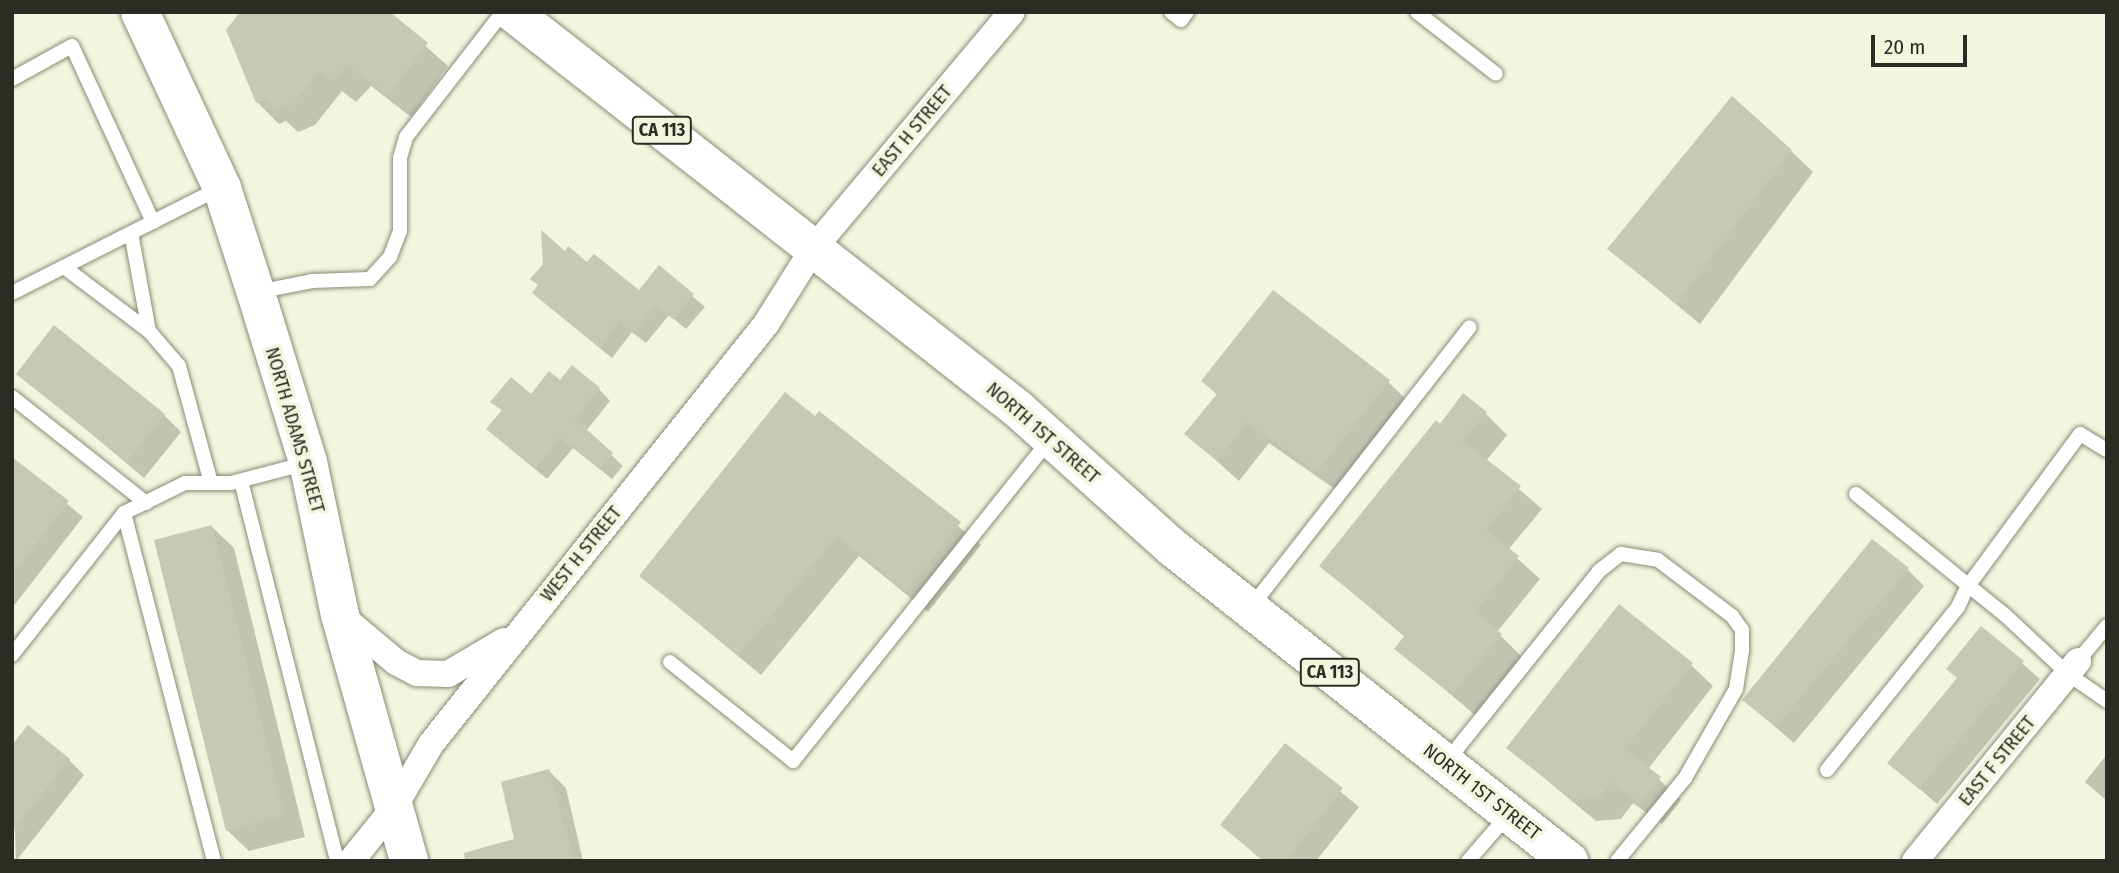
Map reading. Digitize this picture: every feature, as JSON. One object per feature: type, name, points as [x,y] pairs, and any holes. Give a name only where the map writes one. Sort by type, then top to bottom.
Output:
[{"type":"main road","name":"NORTH ADAMS STREET","points":[[140,12],[222,188],[256,293],[308,462],[341,615],[393,809],[410,861]]},
{"type":"main road","name":"NORTH 1ST STREET","points":[[512,12],[1051,438],[1173,548],[1569,861]]},
{"type":"street","name":"EAST H STREET","points":[[813,248],[1012,12]]},
{"type":"street","name":"WEST H STREET","points":[[351,861],[393,809],[431,744],[766,324],[813,248]]},
{"type":"street","points":[[341,615],[397,662],[426,674],[448,674],[518,633]]},
{"type":"street","name":"EAST F STREET","points":[[1915,861],[2073,667]]},
{"type":"lane","points":[[256,293],[312,281],[370,279],[390,257],[400,231],[400,158],[406,137],[503,12]]},
{"type":"lane","points":[[1171,12],[1181,20],[1187,12]]},
{"type":"lane","points":[[1417,12],[1496,74]]},
{"type":"lane","points":[[12,79],[72,46],[153,222]]},
{"type":"lane","points":[[12,293],[222,188]]},
{"type":"lane","points":[[131,233],[149,331]]},
{"type":"lane","points":[[64,267],[149,331],[180,366],[211,483]]},
{"type":"lane","points":[[1250,608],[1470,327]]},
{"type":"lane","points":[[12,397],[146,503]]},
{"type":"lane","points":[[1827,770],[1958,607],[1968,586],[2080,434],[2107,450]]},
{"type":"lane","points":[[670,662],[793,761],[1051,438]]},
{"type":"lane","points":[[12,655],[124,513],[185,484],[241,481],[308,462]]},
{"type":"lane","points":[[241,481],[337,861]]},
{"type":"lane","points":[[1856,494],[1968,586],[2073,667],[2107,701]]},
{"type":"lane","points":[[124,513],[214,861]]},
{"type":"lane","points":[[1445,763],[1599,571],[1621,554],[1658,560],[1732,616],[1742,630],[1742,651],[1735,690],[1685,778],[1617,861]]},
{"type":"lane","points":[[2073,667],[2107,626]]},
{"type":"lane","points":[[1468,861],[1509,814]]},
{"type":"building","points":[[240,12],[390,12],[428,43],[389,96],[348,66],[334,81],[320,71],[293,104],[275,112],[268,98],[256,103],[226,30]]},
{"type":"building","points":[[1732,96],[1792,150],[1677,304],[1607,249]]},
{"type":"building","points":[[541,230],[565,251],[568,246],[587,262],[594,254],[639,290],[659,265],[694,294],[673,319],[656,305],[634,333],[620,321],[600,348],[532,293],[538,285],[530,279],[543,264]]},
{"type":"building","points":[[1273,290],[1390,380],[1317,472],[1247,423],[1217,461],[1184,434],[1217,394],[1201,381]]},
{"type":"building","points":[[54,325],[165,414],[127,462],[16,374]]},
{"type":"building","points":[[572,365],[600,388],[575,419],[613,453],[600,469],[560,438],[535,469],[486,429],[502,410],[490,402],[511,377],[531,394],[549,371],[560,380]]},
{"type":"building","points":[[785,392],[815,416],[819,411],[961,522],[906,592],[837,536],[739,655],[639,576]]},
{"type":"building","points":[[1463,393],[1487,412],[1463,441],[1521,486],[1486,530],[1519,556],[1475,612],[1502,634],[1452,695],[1394,649],[1405,635],[1319,566],[1436,420],[1440,424]]},
{"type":"building","points":[[12,457],[69,501],[12,575]]},
{"type":"building","points":[[212,525],[284,816],[226,831],[154,540]]},
{"type":"building","points":[[1872,539],[1909,568],[1776,727],[1742,700]]},
{"type":"building","points":[[1619,604],[1693,663],[1625,749],[1661,777],[1640,804],[1611,783],[1599,798],[1573,800],[1506,748]]},
{"type":"building","points":[[1981,626],[2024,661],[1919,789],[1887,763],[1957,678],[1946,669]]},
{"type":"building","points":[[28,725],[70,759],[12,832],[12,745]]},
{"type":"building","points":[[1285,743],[1343,788],[1286,861],[1264,861],[1220,825]]},
{"type":"building","points":[[549,769],[574,861],[465,861],[464,853],[514,839],[501,782]]}]
